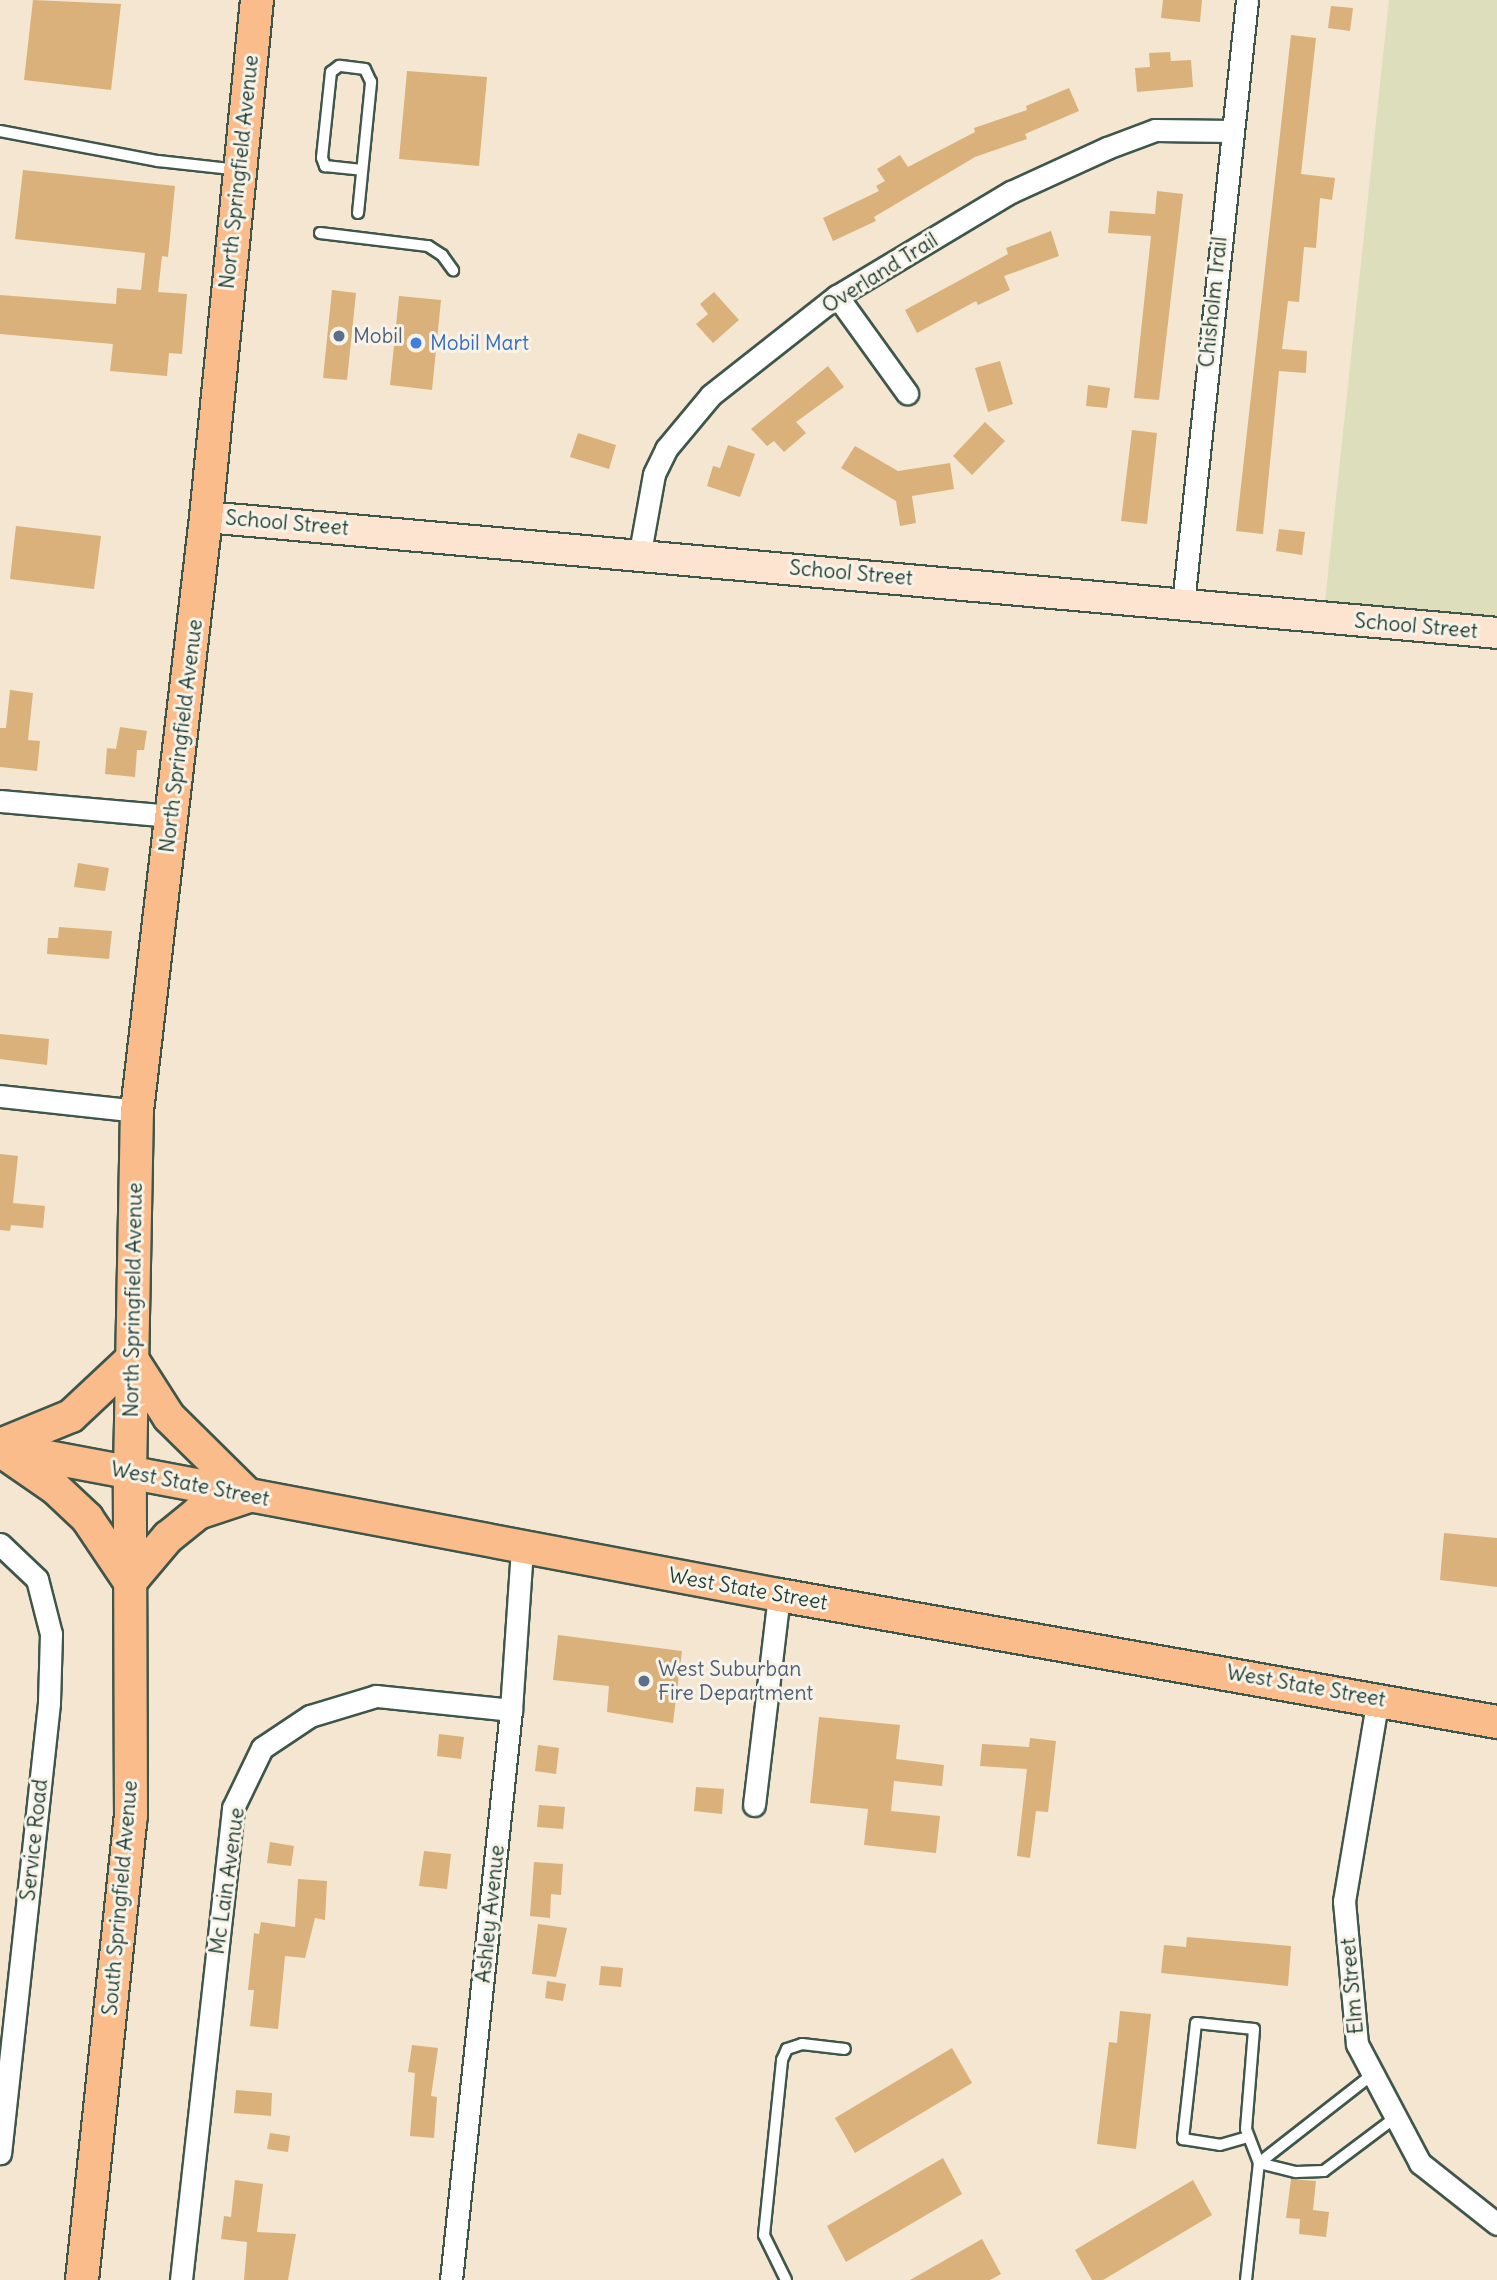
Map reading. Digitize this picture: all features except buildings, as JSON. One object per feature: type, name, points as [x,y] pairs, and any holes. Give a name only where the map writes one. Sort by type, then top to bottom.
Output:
[{"type":"main road","name":"North Springfield Avenue","points":[[130,1473],[137,1111],[206,517],[257,0]]},
{"type":"main road","name":"School Street","points":[[206,517],[640,552],[1497,633]]},
{"type":"main road","points":[[132,1359],[169,1417],[249,1496],[198,1513],[168,1537],[130,1583],[88,1518],[55,1488],[0,1448],[71,1416],[132,1359]]},
{"type":"main road","name":"West State Street","points":[[0,1448],[522,1548],[1378,1698],[1497,1722]]},
{"type":"main road","name":"South Springfield Avenue","points":[[82,2280],[131,1817],[130,1473]]},
{"type":"street","name":"Chisholm Trail","points":[[1183,604],[1231,131],[1247,0]]},
{"type":"street","name":"Overland Trail","points":[[640,552],[654,474],[666,449],[711,395],[837,296],[1011,192],[1107,148],[1155,130],[1231,131]]},
{"type":"street","points":[[837,296],[906,393]]},
{"type":"street","points":[[0,801],[172,816]]},
{"type":"street","points":[[0,1096],[137,1111]]},
{"type":"street","name":"Service Road","points":[[0,1545],[37,1578],[51,1634],[49,1703],[0,2152]]},
{"type":"street","name":"Ashley Avenue","points":[[451,2280],[511,1710],[522,1548]]},
{"type":"street","points":[[754,1805],[779,1595]]},
{"type":"street","name":"Mc Lain Avenue","points":[[181,2280],[233,1808],[262,1748],[310,1716],[376,1696],[511,1710]]},
{"type":"street","name":"Elm Street","points":[[1378,1698],[1344,1901],[1357,2044],[1420,2163],[1497,2224]]},
{"type":"lane","points":[[358,214],[371,82],[365,69],[339,66],[331,72],[322,158],[325,166],[362,170]]},
{"type":"lane","points":[[0,131],[158,161],[239,170]]},
{"type":"lane","points":[[320,233],[428,246],[442,255],[453,270]]},
{"type":"lane","points":[[1246,2280],[1259,2163],[1248,2137],[1254,2029],[1196,2023],[1183,2139],[1220,2145],[1248,2137]]},
{"type":"lane","points":[[786,2280],[764,2235],[782,2060],[788,2049],[802,2043],[845,2049]]},
{"type":"lane","points":[[1259,2163],[1373,2074]]},
{"type":"lane","points":[[1259,2163],[1296,2172],[1324,2171],[1396,2117]]},
{"type":"shaded area","points":[[1389,0],[1497,0],[1497,617],[1325,602]]},
{"type":"place","name":"Mobil","points":[[339,336]]},
{"type":"place","name":"Mobil Mart","points":[[416,343]]},
{"type":"place","name":"West Suburban Fire Department","points":[[644,1681]]}]
